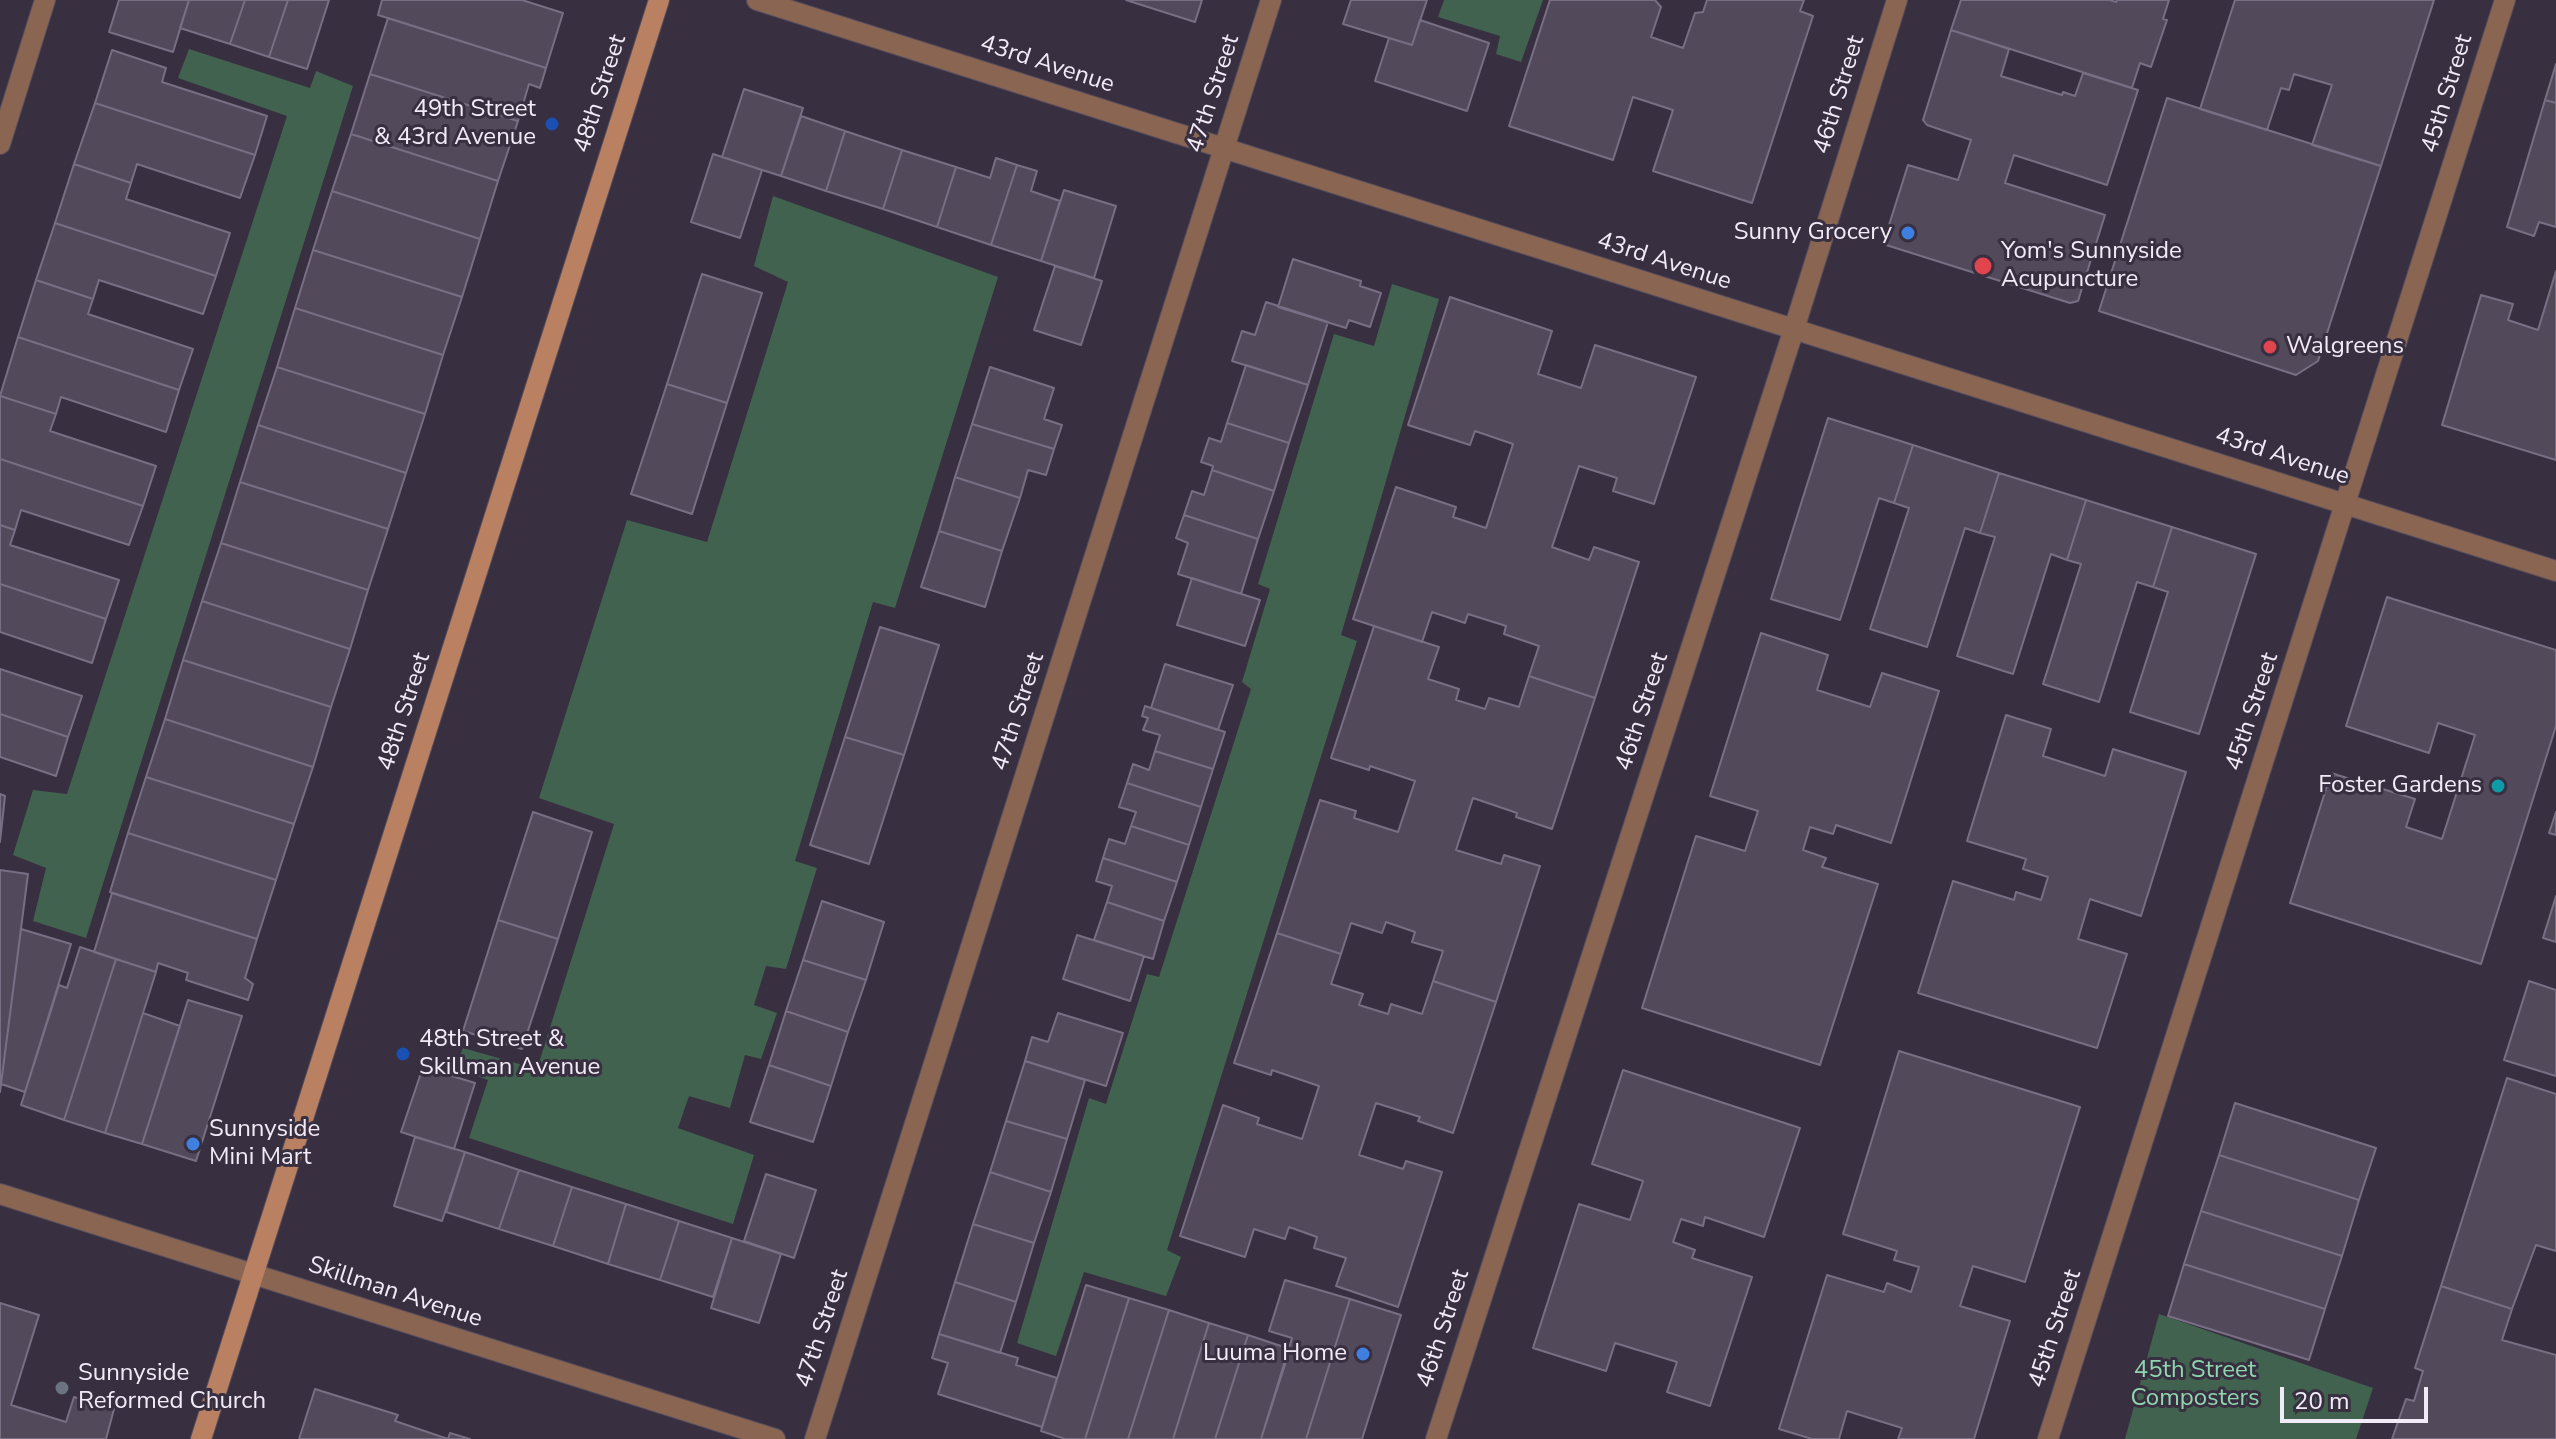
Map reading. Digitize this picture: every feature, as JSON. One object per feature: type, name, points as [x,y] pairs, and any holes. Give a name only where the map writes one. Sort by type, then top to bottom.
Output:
[{"type":"street","points":[[0,144],[45,0]]},
{"type":"street","name":"48th Street","points":[[201,1439],[659,0]]},
{"type":"street","name":"43rd Avenue","points":[[757,0],[2556,571]]},
{"type":"street","name":"47th Street","points":[[815,1439],[1271,0]]},
{"type":"street","name":"46th Street","points":[[1436,1439],[1897,0]]},
{"type":"street","name":"45th Street","points":[[2048,1439],[2505,0]]},
{"type":"street","name":"Skillman Avenue","points":[[0,1194],[775,1439]]},
{"type":"green space","points":[[1444,0],[1543,0],[1521,62],[1496,54],[1500,36],[1438,17]]},
{"type":"green space","points":[[189,49],[310,88],[316,71],[353,86],[86,938],[33,921],[46,868],[13,855],[33,790],[67,794],[287,116],[178,78]]},
{"type":"green space","points":[[773,196],[998,277],[895,608],[873,602],[795,861],[817,868],[786,969],[766,966],[754,1005],[777,1013],[761,1059],[745,1055],[730,1108],[689,1096],[678,1128],[754,1155],[733,1224],[469,1138],[488,1080],[455,1068],[463,1048],[537,1069],[614,824],[539,798],[627,520],[707,542],[788,282],[754,266]]},
{"type":"green space","points":[[1392,284],[1439,299],[1341,635],[1357,641],[1167,1250],[1181,1257],[1166,1296],[1084,1272],[1056,1356],[1017,1343],[1089,1098],[1106,1104],[1147,974],[1159,977],[1251,689],[1242,682],[1270,589],[1258,584],[1334,334],[1374,346]]},
{"type":"green space","name":"45th Street Composters","points":[[2159,1314],[2373,1388],[2356,1439],[2125,1439]]},
{"type":"building","points":[[119,0],[189,0],[173,52],[109,32]]},
{"type":"building","points":[[189,0],[245,0],[230,44],[180,28]]},
{"type":"building","points":[[245,0],[288,0],[269,57],[230,44]]},
{"type":"building","points":[[288,0],[329,0],[307,69],[269,57]]},
{"type":"building","points":[[382,0],[522,0],[563,13],[546,68],[378,15]]},
{"type":"building","points":[[1126,0],[1202,0],[1195,22]]},
{"type":"building","points":[[1351,0],[1427,0],[1412,45],[1343,24]]},
{"type":"building","points":[[1550,0],[1655,0],[1661,7],[1651,37],[1683,48],[1695,13],[1703,12],[1707,0],[1804,0],[1800,11],[1813,16],[1752,203],[1653,171],[1673,110],[1633,97],[1613,160],[1509,126]]},
{"type":"building","points":[[1961,0],[2169,0],[2163,19],[2167,20],[2151,67],[2140,63],[2132,88],[1951,30]]},
{"type":"building","points":[[2235,0],[2434,0],[2381,166],[2312,145],[2332,85],[2294,74],[2289,90],[2281,88],[2267,130],[2200,109]]},
{"type":"building","points":[[388,18],[546,68],[540,88],[529,84],[518,121],[370,74]]},
{"type":"building","points":[[1420,20],[1489,43],[1467,111],[1375,81],[1389,38],[1412,45]]},
{"type":"building","points":[[1951,30],[2009,49],[2001,76],[2062,95],[2063,92],[2075,96],[2083,73],[2138,90],[2107,185],[2014,155],[2005,183],[2105,215],[2078,301],[2070,303],[1883,244],[1908,165],[1958,180],[1971,140],[1927,125],[1923,120]]},
{"type":"building","points":[[112,50],[166,68],[162,82],[267,116],[255,155],[95,103]]},
{"type":"building","points":[[2556,64],[2556,103],[2545,100]]},
{"type":"building","points":[[370,74],[518,121],[498,181],[351,134]]},
{"type":"building","points":[[744,89],[803,108],[781,176],[722,157]]},
{"type":"building","points":[[2167,98],[2381,166],[2318,361],[2296,375],[2099,311]]},
{"type":"building","points":[[2545,100],[2556,103],[2556,227],[2539,222],[2534,236],[2507,227]]},
{"type":"building","points":[[95,103],[255,155],[240,198],[137,164],[131,183],[74,164]]},
{"type":"building","points":[[801,116],[845,131],[826,191],[781,176]]},
{"type":"building","points":[[845,131],[902,150],[883,209],[826,191]]},
{"type":"building","points":[[351,134],[498,181],[480,239],[332,191]]},
{"type":"building","points":[[902,150],[956,167],[937,227],[883,209]]},
{"type":"building","points":[[713,154],[762,170],[740,238],[691,222]]},
{"type":"building","points":[[996,158],[1017,165],[991,245],[937,227],[956,167],[990,178]]},
{"type":"building","points":[[74,164],[131,183],[126,199],[230,233],[216,276],[55,223]]},
{"type":"building","points":[[1017,165],[1037,171],[1031,191],[1060,201],[1041,261],[991,245]]},
{"type":"building","points":[[1064,190],[1116,206],[1094,278],[1041,261]]},
{"type":"building","points":[[332,191],[480,239],[462,297],[313,250]]},
{"type":"building","points":[[55,223],[216,276],[203,314],[99,280],[93,299],[36,280]]},
{"type":"building","points":[[313,250],[462,297],[443,355],[295,308]]},
{"type":"building","points":[[1293,259],[1361,281],[1360,286],[1381,293],[1370,327],[1349,320],[1346,328],[1278,307]]},
{"type":"building","points":[[1055,266],[1102,281],[1081,345],[1034,330]]},
{"type":"building","points":[[2556,271],[2556,460],[2442,425],[2481,295],[2513,304],[2508,320],[2538,330]]},
{"type":"building","points":[[702,274],[762,293],[727,403],[667,384]]},
{"type":"building","points":[[36,280],[93,299],[88,314],[193,349],[179,390],[18,337]]},
{"type":"building","points":[[1450,297],[1552,331],[1538,374],[1581,388],[1595,345],[1696,377],[1654,504],[1613,491],[1617,478],[1579,466],[1552,547],[1589,560],[1594,547],[1639,562],[1595,698],[1529,676],[1539,646],[1504,634],[1506,626],[1468,614],[1465,623],[1432,612],[1422,642],[1353,619],[1396,487],[1456,507],[1453,517],[1486,528],[1513,444],[1475,431],[1470,445],[1408,425]]},
{"type":"building","points":[[1266,302],[1328,322],[1308,385],[1232,361],[1242,331],[1255,335]]},
{"type":"building","points":[[295,308],[443,355],[425,414],[277,367]]},
{"type":"building","points":[[18,337],[179,390],[166,432],[61,397],[56,414],[0,396]]},
{"type":"building","points":[[1246,365],[1308,385],[1289,443],[1227,423]]},
{"type":"building","points":[[277,367],[425,414],[406,473],[258,425]]},
{"type":"building","points":[[990,367],[1054,388],[1044,419],[1062,425],[1054,449],[972,424]]},
{"type":"building","points":[[667,384],[727,403],[692,514],[631,494]]},
{"type":"building","points":[[0,396],[56,414],[50,431],[156,466],[143,506],[0,459]]},
{"type":"building","points":[[1828,418],[1913,445],[1894,503],[1879,498],[1840,620],[1771,599]]},
{"type":"building","points":[[1227,423],[1289,443],[1274,491],[1212,470],[1213,466],[1201,462],[1209,438],[1221,442]]},
{"type":"building","points":[[972,424],[1054,449],[1046,475],[1028,470],[1020,498],[955,477]]},
{"type":"building","points":[[258,425],[406,473],[388,529],[240,482]]},
{"type":"building","points":[[1913,445],[1999,473],[1980,533],[1965,528],[1927,647],[1870,629],[1909,508],[1894,503]]},
{"type":"building","points":[[0,459],[143,506],[129,545],[21,510],[15,530],[0,525]]},
{"type":"building","points":[[1212,470],[1274,491],[1258,539],[1184,515],[1192,491],[1204,495]]},
{"type":"building","points":[[1999,473],[2086,500],[2067,560],[2051,554],[2013,674],[1957,656],[1995,537],[1980,533]]},
{"type":"building","points":[[955,477],[1020,498],[1002,551],[939,531]]},
{"type":"building","points":[[240,482],[388,529],[368,590],[221,543]]},
{"type":"building","points":[[2086,500],[2172,527],[2153,587],[2137,582],[2099,702],[2043,684],[2081,564],[2067,560]]},
{"type":"building","points":[[1184,515],[1258,539],[1241,594],[1178,574],[1188,543],[1176,538]]},
{"type":"building","points":[[0,525],[15,530],[10,545],[119,580],[106,619],[0,584]]},
{"type":"building","points":[[2172,527],[2256,554],[2199,734],[2130,712],[2168,592],[2153,587]]},
{"type":"building","points":[[939,531],[1002,551],[985,607],[921,587]]},
{"type":"building","points":[[221,543],[368,590],[350,649],[202,601]]},
{"type":"building","points":[[1192,578],[1260,600],[1245,646],[1177,625]]},
{"type":"building","points":[[0,584],[106,619],[92,663],[0,632]]},
{"type":"building","name":"Foster Gardens","points":[[2387,597],[2556,650],[2556,726],[2481,964],[2290,903],[2331,773],[2415,799],[2406,827],[2442,839],[2475,735],[2438,723],[2429,753],[2346,726]]},
{"type":"building","points":[[202,601],[350,649],[331,707],[183,660]]},
{"type":"building","points":[[1374,626],[1439,647],[1428,679],[1459,689],[1456,700],[1485,709],[1489,698],[1519,707],[1529,676],[1595,698],[1552,829],[1473,798],[1456,850],[1501,864],[1504,855],[1540,866],[1496,1002],[1433,981],[1443,951],[1412,942],[1415,932],[1386,922],[1382,933],[1351,923],[1341,954],[1277,933],[1320,800],[1356,811],[1354,818],[1398,832],[1415,781],[1370,766],[1369,770],[1331,758]]},
{"type":"building","points":[[880,627],[939,645],[904,755],[845,737]]},
{"type":"building","points":[[1761,633],[1828,655],[1817,690],[1870,707],[1882,673],[1939,691],[1891,843],[1836,825],[1833,834],[1810,827],[1803,850],[1826,858],[1822,867],[1878,884],[1820,1065],[1642,1008],[1696,836],[1745,851],[1758,811],[1710,796]]},
{"type":"building","points":[[183,660],[331,707],[313,767],[165,719]]},
{"type":"building","points":[[1165,664],[1233,685],[1218,730],[1151,708]]},
{"type":"building","points":[[0,669],[82,696],[68,737],[0,714]]},
{"type":"building","points":[[1145,706],[1225,732],[1213,769],[1155,751],[1160,735],[1143,730],[1148,718],[1142,716]]},
{"type":"building","points":[[0,714],[68,737],[56,776],[0,757]]},
{"type":"building","points":[[2006,715],[2051,729],[2043,756],[2105,776],[2113,749],[2186,772],[2141,916],[2090,899],[2078,939],[2127,954],[2097,1048],[1918,993],[1953,881],[2014,900],[2016,892],[2041,900],[2048,877],[2023,869],[2026,859],[1967,841]]},
{"type":"building","points":[[165,719],[313,767],[294,824],[146,777]]},
{"type":"building","points":[[845,737],[904,755],[869,864],[810,845]]},
{"type":"building","points":[[1155,751],[1213,769],[1201,807],[1127,783],[1133,764],[1149,770]]},
{"type":"building","points":[[146,777],[294,824],[276,880],[128,833]]},
{"type":"building","points":[[1127,783],[1201,807],[1189,845],[1131,826],[1136,812],[1119,807]]},
{"type":"building","points":[[0,794],[5,796],[0,842]]},
{"type":"building","points":[[533,812],[592,832],[558,939],[498,920]]},
{"type":"building","points":[[2556,812],[2556,835],[2549,833]]},
{"type":"building","points":[[1131,826],[1189,845],[1177,882],[1103,858],[1109,839],[1125,844]]},
{"type":"building","points":[[128,833],[276,880],[257,939],[110,892]]},
{"type":"building","points":[[1103,858],[1177,882],[1164,921],[1107,902],[1112,886],[1096,881]]},
{"type":"building","points":[[0,870],[28,874],[0,1092]]},
{"type":"building","points":[[112,893],[257,939],[245,978],[253,984],[248,1000],[186,980],[188,973],[158,963],[156,972],[94,952]]},
{"type":"building","points":[[2556,896],[2556,942],[2543,938]]},
{"type":"building","points":[[822,901],[884,922],[866,980],[803,960]]},
{"type":"building","points":[[1107,902],[1164,921],[1153,959],[1094,940]]},
{"type":"building","points":[[498,920],[558,939],[522,1049],[463,1031]]},
{"type":"building","points":[[21,929],[71,944],[25,1092],[1,1084]]},
{"type":"building","points":[[1277,933],[1341,954],[1331,984],[1363,994],[1359,1005],[1388,1014],[1391,1004],[1422,1014],[1433,981],[1496,1002],[1453,1133],[1418,1121],[1420,1117],[1376,1103],[1359,1155],[1403,1169],[1406,1161],[1442,1172],[1398,1307],[1336,1286],[1346,1258],[1314,1248],[1317,1237],[1289,1227],[1285,1239],[1254,1229],[1245,1257],[1180,1236],[1223,1105],[1259,1118],[1257,1124],[1302,1139],[1319,1086],[1272,1070],[1271,1075],[1234,1063]]},
{"type":"building","points":[[1077,935],[1144,956],[1130,1001],[1063,979]]},
{"type":"building","points":[[80,947],[116,959],[64,1120],[21,1105],[59,985],[67,988]]},
{"type":"building","points":[[116,959],[156,972],[105,1133],[64,1120]]},
{"type":"building","points":[[803,960],[866,980],[848,1032],[786,1011]]},
{"type":"building","points":[[2529,981],[2556,990],[2556,1076],[2504,1060]]},
{"type":"building","points":[[188,1000],[242,1016],[196,1161],[142,1144]]},
{"type":"building","points":[[786,1011],[848,1032],[831,1086],[769,1065]]},
{"type":"building","points":[[143,1013],[180,1026],[142,1144],[105,1133]]},
{"type":"building","points":[[1058,1013],[1123,1033],[1106,1086],[1025,1061],[1032,1037],[1048,1042]]},
{"type":"building","points":[[1899,1051],[2080,1107],[2025,1282],[1973,1266],[1960,1306],[2010,1321],[1974,1439],[1898,1439],[1902,1428],[1847,1411],[1839,1439],[1812,1439],[1779,1429],[1827,1275],[1884,1292],[1887,1283],[1911,1292],[1919,1267],[1894,1260],[1897,1251],[1843,1234]]},
{"type":"building","points":[[1025,1061],[1085,1080],[1067,1139],[1006,1121]]},
{"type":"building","points":[[769,1065],[831,1086],[813,1142],[750,1122]]},
{"type":"building","points":[[423,1067],[475,1083],[454,1149],[401,1132]]},
{"type":"building","points":[[1623,1070],[1800,1128],[1764,1237],[1705,1217],[1703,1226],[1681,1219],[1673,1242],[1695,1250],[1692,1258],[1752,1277],[1710,1406],[1667,1392],[1677,1362],[1615,1343],[1606,1371],[1533,1348],[1579,1204],[1630,1220],[1643,1181],[1592,1164]]},
{"type":"building","points":[[2507,1078],[2556,1094],[2556,1251],[2536,1245],[2512,1309],[2441,1286]]},
{"type":"building","points":[[2235,1103],[2376,1148],[2359,1200],[2219,1155]]},
{"type":"building","points":[[1006,1121],[1067,1139],[1051,1192],[990,1172]]},
{"type":"building","points":[[415,1137],[465,1152],[442,1221],[394,1206]]},
{"type":"building","points":[[465,1152],[519,1170],[499,1229],[446,1212]]},
{"type":"building","points":[[2219,1155],[2359,1200],[2342,1256],[2201,1211]]},
{"type":"building","points":[[519,1170],[572,1187],[553,1246],[499,1229]]},
{"type":"building","points":[[990,1172],[1051,1192],[1034,1243],[973,1224]]},
{"type":"building","points":[[766,1174],[816,1190],[794,1258],[744,1241]]},
{"type":"building","points":[[572,1187],[626,1204],[608,1264],[553,1246]]},
{"type":"building","points":[[626,1204],[679,1221],[660,1280],[608,1264]]},
{"type":"building","points":[[2201,1211],[2342,1256],[2325,1309],[2184,1264]]},
{"type":"building","points":[[679,1221],[732,1238],[713,1297],[660,1280]]},
{"type":"building","points":[[973,1224],[1034,1243],[1016,1302],[955,1282]]},
{"type":"building","points":[[732,1238],[781,1254],[759,1323],[711,1308]]},
{"type":"building","points":[[2184,1264],[2325,1309],[2309,1360],[2168,1316]]},
{"type":"building","points":[[1285,1280],[1350,1299],[1306,1439],[1261,1439],[1292,1338],[1269,1331]]},
{"type":"building","points":[[955,1282],[1016,1302],[1000,1353],[939,1334]]},
{"type":"building","points":[[1086,1285],[1129,1298],[1085,1439],[1065,1439],[1041,1431]]},
{"type":"building","points":[[2441,1286],[2512,1309],[2502,1340],[2556,1355],[2556,1439],[2392,1439],[2406,1399],[2414,1401],[2423,1371],[2415,1368]]},
{"type":"building","points":[[1129,1298],[1169,1310],[1128,1439],[1085,1439]]},
{"type":"building","points":[[1350,1299],[1401,1315],[1362,1439],[1306,1439]]},
{"type":"building","points":[[0,1303],[39,1315],[11,1405],[66,1422],[74,1397],[114,1409],[106,1439],[0,1439]]},
{"type":"building","points":[[1169,1310],[1209,1323],[1173,1439],[1128,1439]]},
{"type":"building","points":[[1209,1323],[1248,1335],[1215,1439],[1173,1439]]},
{"type":"building","points":[[939,1334],[1018,1358],[1016,1365],[1057,1378],[1042,1427],[938,1394],[948,1363],[932,1358]]},
{"type":"building","points":[[1248,1335],[1290,1349],[1261,1439],[1215,1439]]},
{"type":"building","points":[[315,1389],[398,1415],[395,1421],[448,1439],[299,1439]]},
{"type":"building","points":[[450,1433],[470,1439],[448,1439]]},
{"type":"place","name":"49th Street & 43rd Avenue","points":[[552,124]]},
{"type":"place","name":"Sunny Grocery","points":[[1908,233]]},
{"type":"place","name":"Yom's Sunnyside Acupuncture","points":[[1983,266]]},
{"type":"place","name":"Walgreens","points":[[2270,347]]},
{"type":"place","name":"Foster Gardens","points":[[2498,786]]},
{"type":"place","name":"48th Street & Skillman Avenue","points":[[403,1054]]},
{"type":"place","name":"Sunnyside Mini Mart","points":[[193,1144]]},
{"type":"place","name":"Luuma Home","points":[[1363,1354]]},
{"type":"place","name":"Sunnyside Reformed Church","points":[[62,1388]]}]
